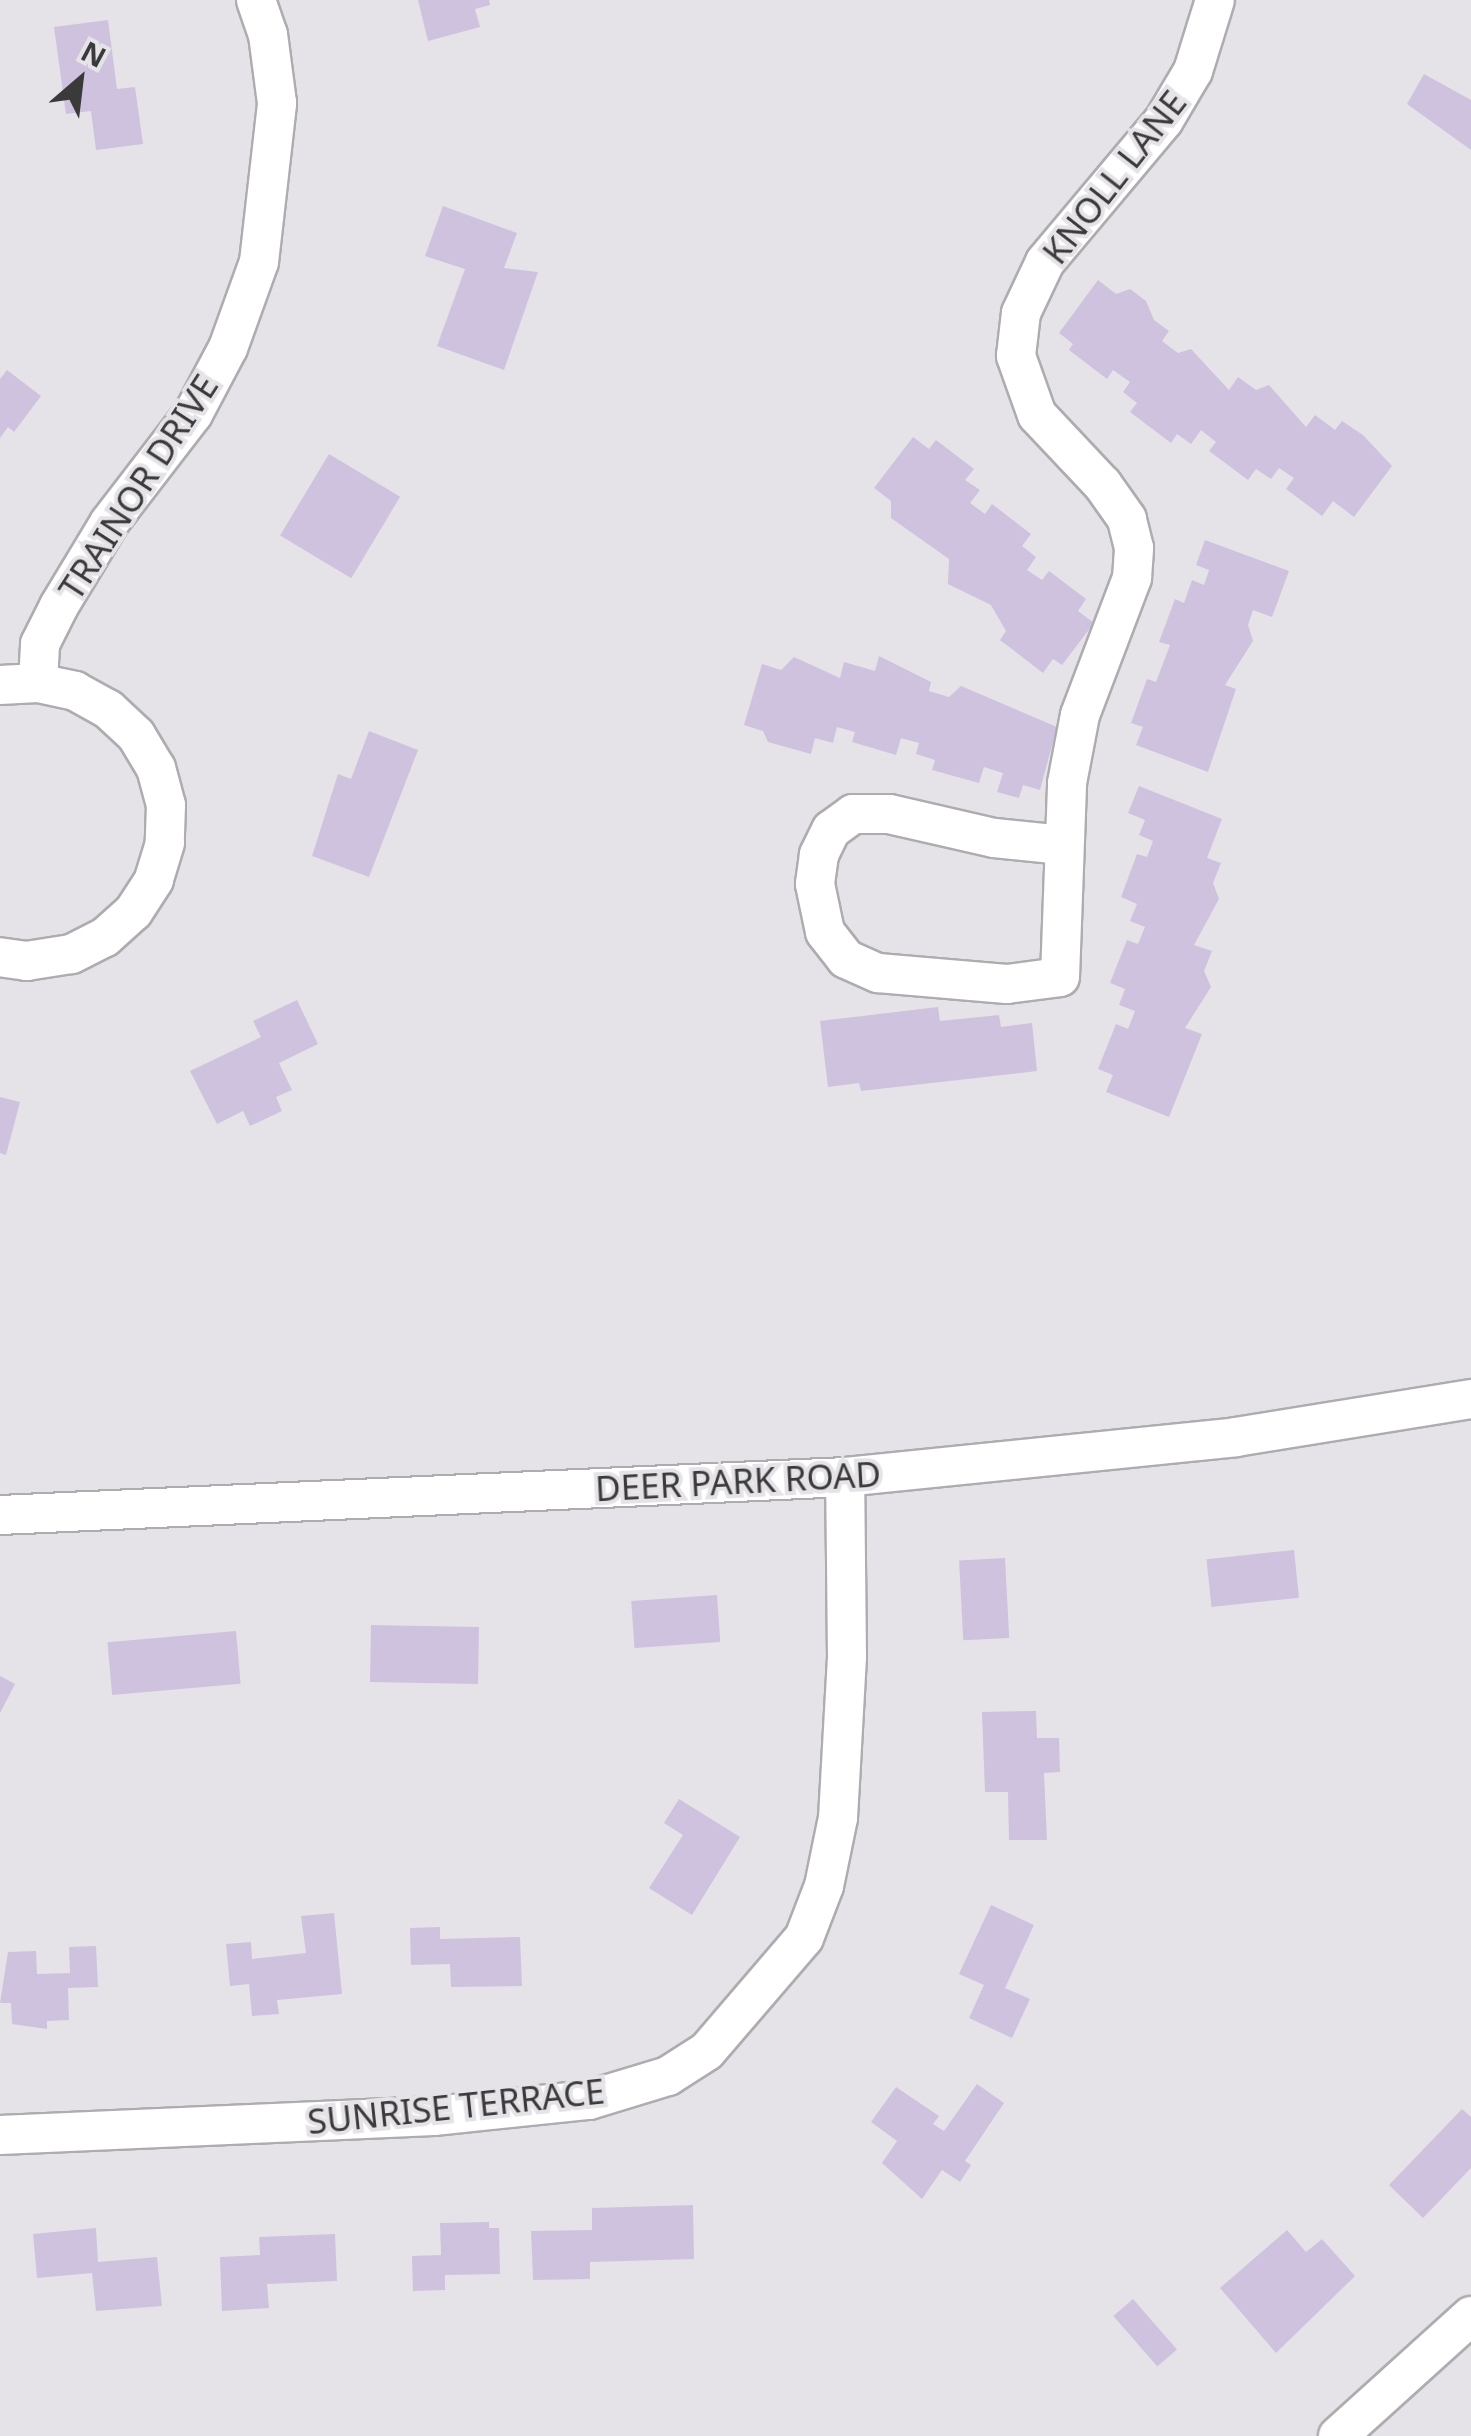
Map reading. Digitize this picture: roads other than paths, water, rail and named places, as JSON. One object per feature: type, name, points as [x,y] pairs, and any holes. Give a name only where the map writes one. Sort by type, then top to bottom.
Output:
[{"type":"street","name":"TRAINOR DRIVE","points":[[38,683],[40,644],[59,606],[108,522],[193,414],[228,348],[259,262],[277,103],[268,36],[256,0]]},
{"type":"street","name":"KNOLL LANE","points":[[1063,844],[994,838],[889,814],[852,814],[831,830],[818,855],[815,884],[826,932],[846,959],[878,973],[1007,984],[1060,977],[1063,844],[1080,715],[1132,578],[1134,548],[1127,519],[1103,485],[1037,415],[1016,356],[1021,313],[1046,262],[1164,120],[1194,71],[1215,0]]},
{"type":"street","points":[[0,686],[38,683],[92,700],[136,735],[156,768],[166,805],[165,843],[139,903],[105,937],[71,954],[27,961],[0,957]]},
{"type":"street","name":"DEER PARK ROAD","points":[[0,1515],[845,1477],[1236,1438],[1471,1399]]},
{"type":"street","name":"SUNRISE TERRACE","points":[[0,2135],[434,2116],[588,2100],[668,2076],[707,2050],[804,1938],[824,1886],[838,1818],[847,1657],[845,1477]]},
{"type":"street","points":[[1338,2436],[1471,2316]]}]
